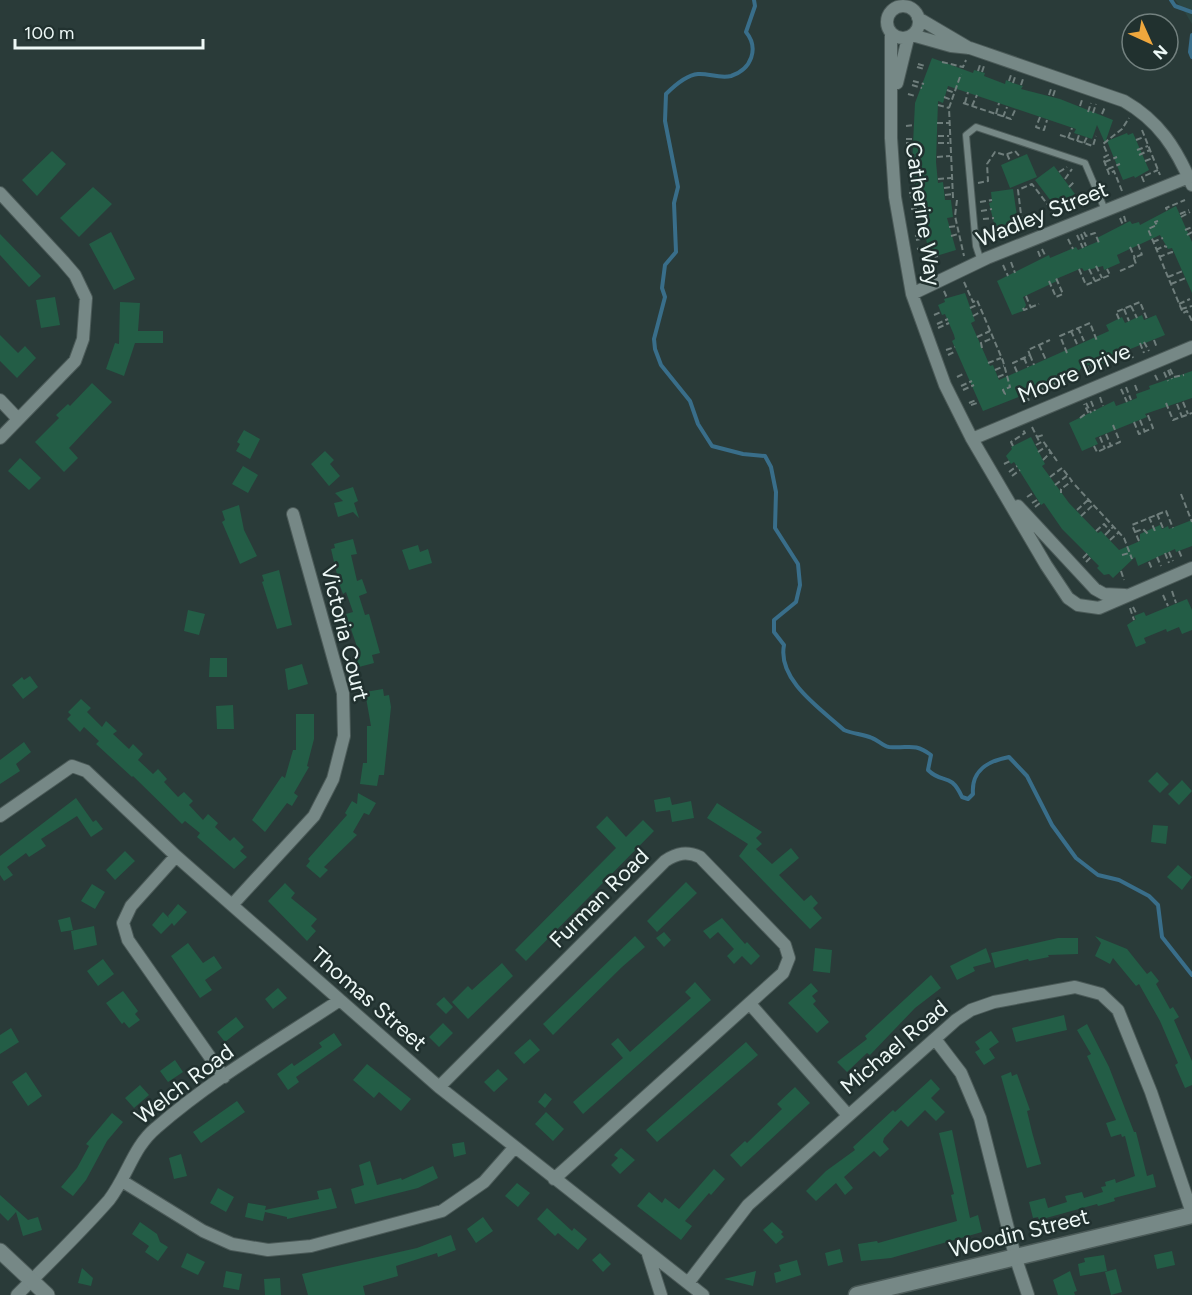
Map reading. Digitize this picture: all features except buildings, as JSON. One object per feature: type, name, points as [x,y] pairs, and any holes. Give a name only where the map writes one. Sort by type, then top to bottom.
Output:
[{"type":"main road","name":"Woodin Street","points":[[857,1295],[1192,1214]]},
{"type":"street","points":[[968,54],[915,10],[896,4],[887,20],[891,34],[900,38],[910,36],[951,46],[968,54],[1114,97],[1136,108],[1165,132],[1190,181]]},
{"type":"street","points":[[910,36],[919,26],[915,10]]},
{"type":"street","name":"Catherine Way","points":[[891,34],[893,99],[891,138],[895,197],[912,294],[945,385],[972,439],[1068,598],[1084,607],[1099,608],[1126,595]]},
{"type":"street","name":"Catherine Way","points":[[893,99],[910,36]]},
{"type":"street","name":"Wadley Street","points":[[912,294],[981,261],[1105,211],[1190,181]]},
{"type":"street","points":[[0,193],[75,276],[86,298],[83,339],[75,361],[0,438]]},
{"type":"street","name":"Moore Drive","points":[[972,439],[1192,347]]},
{"type":"street","points":[[0,400],[18,418]]},
{"type":"street","name":"Catherine Way","points":[[1006,493],[1095,589],[1104,594],[1126,595]]},
{"type":"street","name":"Victoria Court","points":[[232,905],[314,816],[333,779],[344,736],[343,693],[293,514]]},
{"type":"street","points":[[1126,595],[1192,568]]},
{"type":"street","name":"Thomas Street","points":[[0,816],[72,766],[86,771],[176,856],[439,1087],[648,1254],[703,1295]]},
{"type":"street","name":"Furman Road","points":[[439,1087],[673,855],[691,853],[700,857],[785,945],[789,958],[783,973],[554,1179]]},
{"type":"street","points":[[176,856],[131,906],[123,923],[128,940],[224,1077]]},
{"type":"street","name":"Michael Road","points":[[688,1282],[748,1205],[847,1114],[971,1010],[994,1002],[1075,987],[1101,994],[1118,1010],[1151,1092],[1192,1214]]},
{"type":"street","name":"Welch Road","points":[[17,1295],[109,1199],[122,1181],[141,1143],[156,1128],[224,1077],[340,1000]]},
{"type":"street","points":[[750,1004],[847,1114]]},
{"type":"street","points":[[935,1039],[961,1073],[976,1107],[1015,1257],[1028,1295]]},
{"type":"street","points":[[122,1181],[203,1231],[232,1244],[279,1249],[311,1246],[442,1211],[484,1182],[514,1148]]},
{"type":"street","points":[[0,1251],[47,1295]]},
{"type":"street","points":[[648,1254],[661,1295]]},
{"type":"lane","points":[[981,261],[976,246],[966,135],[976,127],[1085,163],[1105,211]]},
{"type":"path","points":[[942,62],[963,67],[968,54]]},
{"type":"path","points":[[918,65],[925,68]]},
{"type":"path","points":[[980,72],[982,65]]},
{"type":"path","points":[[961,74],[949,108],[949,143],[958,234],[964,257]]},
{"type":"path","points":[[1011,82],[1013,76]]},
{"type":"path","points":[[1021,85],[1023,79]]},
{"type":"path","points":[[912,83],[923,86]]},
{"type":"path","points":[[947,90],[955,93]]},
{"type":"path","points":[[1051,96],[1053,90]]},
{"type":"path","points":[[968,92],[964,103],[1003,117],[1011,119],[1016,108]]},
{"type":"path","points":[[908,94],[915,96]]},
{"type":"path","points":[[972,106],[977,95]]},
{"type":"path","points":[[944,97],[952,100]]},
{"type":"path","points":[[1080,106],[1082,100]]},
{"type":"path","points":[[996,114],[999,103]]},
{"type":"path","points":[[1088,112],[1091,103]]},
{"type":"path","points":[[1093,113],[1096,104]]},
{"type":"path","points":[[938,105],[949,108]]},
{"type":"path","points":[[1003,117],[1007,106]]},
{"type":"path","points":[[1102,114],[1105,107]]},
{"type":"path","points":[[1040,117],[1036,127],[1044,130],[1047,120]]},
{"type":"path","points":[[1122,191],[1114,171],[1109,174],[1103,158],[1108,155],[1103,144],[1122,129],[1129,118]]},
{"type":"path","points":[[938,123],[949,123]]},
{"type":"path","points":[[906,126],[913,125]]},
{"type":"path","points":[[1140,125],[1160,175]]},
{"type":"path","points":[[1068,138],[1072,128]]},
{"type":"path","points":[[1122,129],[1125,134]]},
{"type":"path","points":[[1060,135],[1093,146],[1096,136]]},
{"type":"path","points":[[1077,141],[1079,135]]},
{"type":"path","points":[[938,136],[949,136]]},
{"type":"path","points":[[1084,143],[1087,137]]},
{"type":"path","points":[[1136,140],[1144,137]]},
{"type":"path","points":[[906,141],[913,141]]},
{"type":"path","points":[[938,143],[949,143]]},
{"type":"path","points":[[1137,150],[1148,146]]},
{"type":"path","points":[[1106,152],[1110,150]]},
{"type":"path","points":[[1139,154],[1150,150]]},
{"type":"path","points":[[994,218],[982,219],[977,183],[988,181],[987,164],[995,152],[1007,154],[1015,151],[1020,157]]},
{"type":"path","points":[[1007,154],[1010,161]]},
{"type":"path","points":[[906,156],[913,156]]},
{"type":"path","points":[[938,157],[950,156]]},
{"type":"path","points":[[1105,162],[1117,157]]},
{"type":"path","points":[[1145,161],[1153,158]]},
{"type":"path","points":[[1108,169],[1120,164]]},
{"type":"path","points":[[1059,172],[1069,165]]},
{"type":"path","points":[[1144,182],[1142,177],[1158,170]]},
{"type":"path","points":[[938,179],[951,178]]},
{"type":"path","points":[[1025,182],[1027,186]]},
{"type":"path","points":[[1070,187],[1074,182]]},
{"type":"path","points":[[909,183],[915,183]]},
{"type":"path","points":[[1021,183],[1023,188]]},
{"type":"path","points":[[1024,232],[1018,190],[1027,186],[1032,184],[1058,218]]},
{"type":"path","points":[[944,188],[952,187]]},
{"type":"path","points":[[1038,191],[1042,189]]},
{"type":"path","points":[[1041,195],[1044,192]]},
{"type":"path","points":[[909,193],[919,194],[910,197]]},
{"type":"path","points":[[945,195],[954,198]]},
{"type":"path","points":[[1015,200],[1019,199]]},
{"type":"path","points":[[1167,210],[1166,208],[1185,200]]},
{"type":"path","points":[[980,202],[992,201]]},
{"type":"path","points":[[1015,204],[1020,204]]},
{"type":"path","points":[[911,209],[921,209]]},
{"type":"path","points":[[981,210],[992,209]]},
{"type":"path","points":[[1180,215],[1190,211]]},
{"type":"path","points":[[1016,213],[1021,212]]},
{"type":"path","points":[[1122,217],[1125,224]]},
{"type":"path","points":[[1158,221],[1155,222],[1157,225],[1148,229],[1181,309],[1183,313],[1187,311],[1192,321]]},
{"type":"path","points":[[949,227],[957,226]]},
{"type":"path","points":[[1185,230],[1192,227]]},
{"type":"path","points":[[1187,235],[1192,232]]},
{"type":"path","points":[[1086,246],[1083,233],[1086,236],[1095,233],[1099,243]]},
{"type":"path","points":[[915,236],[925,234]]},
{"type":"path","points":[[951,236],[958,234]]},
{"type":"path","points":[[1077,235],[1083,248]]},
{"type":"path","points":[[916,240],[926,238]]},
{"type":"path","points":[[1153,242],[1163,238]]},
{"type":"path","points":[[954,241],[959,239]]},
{"type":"path","points":[[1068,239],[1073,249]]},
{"type":"path","points":[[1135,258],[1142,254],[1138,244]]},
{"type":"path","points":[[1156,250],[1164,246],[1167,248]]},
{"type":"path","points":[[1120,271],[1136,264],[1130,247]]},
{"type":"path","points":[[917,249],[924,248]]},
{"type":"path","points":[[1042,249],[1046,257]]},
{"type":"path","points":[[1038,251],[1041,259]]},
{"type":"path","points":[[1159,257],[1172,252],[1175,254]]},
{"type":"path","points":[[932,270],[929,258],[938,256]]},
{"type":"path","points":[[1011,262],[1015,273]]},
{"type":"path","points":[[1003,265],[1008,276]]},
{"type":"path","points":[[1096,266],[1102,278]]},
{"type":"path","points":[[1079,269],[1086,285],[1110,275],[1107,269]]},
{"type":"path","points":[[1089,269],[1095,281]]},
{"type":"path","points":[[1168,277],[1183,270]]},
{"type":"path","points":[[1048,281],[1056,297],[1064,294],[1056,278]]},
{"type":"path","points":[[1171,284],[1186,278]]},
{"type":"path","points":[[964,282],[973,302],[977,300],[979,304],[1004,366],[1010,387],[1003,390],[1005,394],[1003,395]]},
{"type":"path","points":[[944,291],[947,298]]},
{"type":"path","points":[[1026,296],[1031,308]]},
{"type":"path","points":[[1179,304],[1190,298]]},
{"type":"path","points":[[1119,319],[1116,312],[1140,302],[1147,319]]},
{"type":"path","points":[[970,308],[979,304]]},
{"type":"path","points":[[1023,308],[1031,308],[1039,304]]},
{"type":"path","points":[[1131,306],[1137,318]]},
{"type":"path","points":[[1181,309],[1192,306]]},
{"type":"path","points":[[1124,309],[1129,321]]},
{"type":"path","points":[[973,316],[982,311]]},
{"type":"path","points":[[934,315],[941,312]]},
{"type":"path","points":[[938,326],[949,321]]},
{"type":"path","points":[[1067,353],[1060,336],[1071,331],[1090,323],[1097,340]]},
{"type":"path","points":[[1078,328],[1084,341]]},
{"type":"path","points":[[977,337],[990,331]]},
{"type":"path","points":[[1071,331],[1077,344]]},
{"type":"path","points":[[982,348],[981,343],[993,338]]},
{"type":"path","points":[[1034,365],[1028,350],[1050,340]]},
{"type":"path","points":[[1154,340],[1157,348]]},
{"type":"path","points":[[1144,342],[1149,351]]},
{"type":"path","points":[[1140,343],[1144,353]]},
{"type":"path","points":[[1039,345],[1046,360]]},
{"type":"path","points":[[946,350],[955,347]]},
{"type":"path","points":[[1129,348],[1133,358]]},
{"type":"path","points":[[948,355],[957,351]]},
{"type":"path","points":[[1017,372],[1013,363],[1030,355]]},
{"type":"path","points":[[988,363],[1001,358]]},
{"type":"path","points":[[1024,358],[1028,367]]},
{"type":"path","points":[[1105,363],[1107,369]]},
{"type":"path","points":[[1087,366],[1093,375],[1091,364]]},
{"type":"path","points":[[995,370],[1004,366]]},
{"type":"path","points":[[1164,372],[1170,380],[1169,369],[1174,377],[1184,375]]},
{"type":"path","points":[[957,377],[965,373]]},
{"type":"path","points":[[998,377],[1005,374]]},
{"type":"path","points":[[1077,374],[1079,380]]},
{"type":"path","points":[[1155,375],[1159,383]]},
{"type":"path","points":[[961,386],[972,381]]},
{"type":"path","points":[[1054,383],[1057,389]]},
{"type":"path","points":[[1134,383],[1138,393]]},
{"type":"path","points":[[963,390],[974,385]]},
{"type":"path","points":[[1126,387],[1131,400]]},
{"type":"path","points":[[1040,389],[1043,395]]},
{"type":"path","points":[[1121,389],[1127,402]]},
{"type":"path","points":[[1027,395],[1029,401]]},
{"type":"path","points":[[1100,398],[1103,406]]},
{"type":"path","points":[[970,404],[977,401]]},
{"type":"path","points":[[1091,401],[1095,411]]},
{"type":"path","points":[[1183,402],[1188,414]]},
{"type":"path","points":[[1166,403],[1173,420],[1192,413]]},
{"type":"path","points":[[1080,418],[1088,412],[1085,404],[1091,413]]},
{"type":"path","points":[[1177,404],[1182,417]]},
{"type":"path","points":[[1134,422],[1139,434],[1154,428],[1147,413]]},
{"type":"path","points":[[1140,420],[1145,432]]},
{"type":"path","points":[[1094,446],[1097,452],[1120,442],[1113,425]]},
{"type":"path","points":[[1032,426],[1040,443]]},
{"type":"path","points":[[1013,446],[1011,442],[1024,434],[1023,430]]},
{"type":"path","points":[[1106,434],[1111,446]]},
{"type":"path","points":[[1037,437],[1043,435]]},
{"type":"path","points":[[1100,437],[1105,449]]},
{"type":"path","points":[[1036,445],[1043,441],[1057,461]]},
{"type":"path","points":[[1038,452],[1047,446]]},
{"type":"path","points":[[1043,460],[1051,452]]},
{"type":"path","points":[[1004,464],[1010,461]]},
{"type":"path","points":[[1009,472],[1017,466]]},
{"type":"path","points":[[1050,477],[1062,468],[1068,475],[1072,481],[1061,489],[1061,493]]},
{"type":"path","points":[[1012,476],[1020,470]]},
{"type":"path","points":[[1055,485],[1068,475]]},
{"type":"path","points":[[1076,485],[1118,533],[1132,559]]},
{"type":"path","points":[[1027,497],[1033,493]]},
{"type":"path","points":[[1181,494],[1192,522]]},
{"type":"path","points":[[1077,510],[1088,500]]},
{"type":"path","points":[[1032,503],[1039,501],[1035,507]]},
{"type":"path","points":[[1081,516],[1093,505]]},
{"type":"path","points":[[1139,541],[1132,525],[1157,514],[1166,511],[1173,528]]},
{"type":"path","points":[[1157,514],[1163,528]]},
{"type":"path","points":[[1149,518],[1155,531]]},
{"type":"path","points":[[1096,531],[1104,524],[1110,531]]},
{"type":"path","points":[[1105,535],[1113,527]]},
{"type":"path","points":[[1135,532],[1143,529],[1148,534]]},
{"type":"path","points":[[1110,540],[1118,533]]},
{"type":"path","points":[[1179,551],[1182,558]]},
{"type":"path","points":[[1165,554],[1171,562],[1169,552]]},
{"type":"path","points":[[1081,560],[1088,553]]},
{"type":"path","points":[[1122,555],[1129,553]]},
{"type":"path","points":[[1084,564],[1092,556]]},
{"type":"path","points":[[1157,557],[1161,566]]},
{"type":"path","points":[[1149,562],[1152,569]]},
{"type":"path","points":[[1120,571],[1124,580]]},
{"type":"path","points":[[1172,591],[1176,603]]},
{"type":"path","points":[[1163,594],[1168,606]]},
{"type":"path","points":[[1134,620],[1131,607],[1137,615]]},
{"type":"shaded area","points":[[1175,0],[1192,0],[1192,24],[1186,14]]},
{"type":"waterway","points":[[754,0],[755,6],[746,32],[753,51],[744,68],[727,77],[702,74],[689,76],[666,94],[665,121],[678,187],[674,203],[676,252],[665,265],[662,288],[665,297],[654,339],[661,365],[690,401],[698,424],[712,446],[743,454],[765,456],[771,467],[776,492],[775,528],[798,564],[800,585],[796,602],[774,620],[774,632],[784,645],[787,670],[803,693],[844,730],[869,737],[887,746],[915,747],[931,755],[928,770],[954,784],[962,797],[968,799],[973,794],[975,779],[982,768],[994,761],[1009,757],[1027,776],[1052,825],[1076,858],[1098,875],[1119,880],[1149,896],[1158,905],[1162,937],[1192,975]]},
{"type":"waterway","points":[[1171,0],[1175,6],[1192,12]]},
{"type":"waterway","points":[[1192,35],[1190,52],[1192,57]]}]
